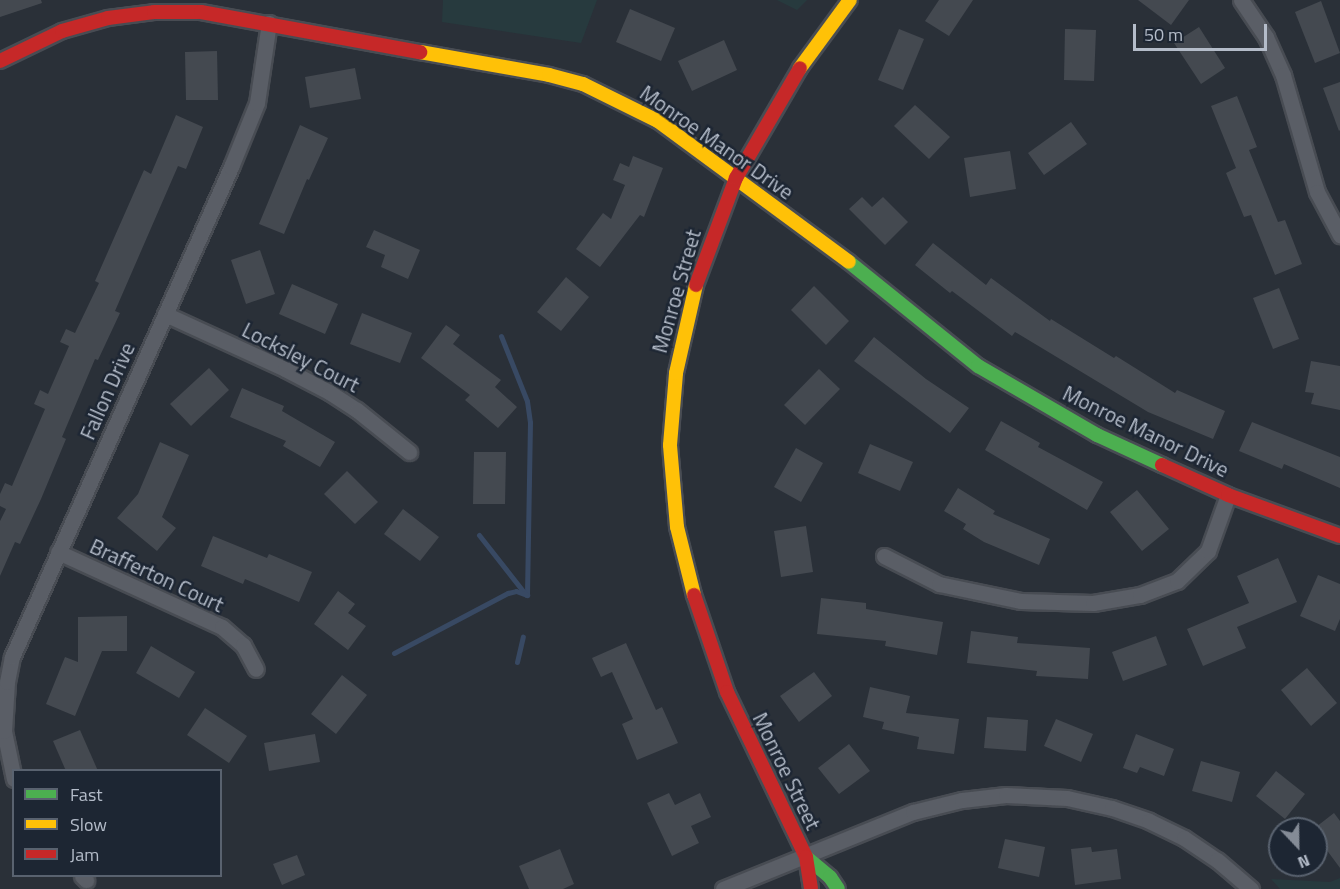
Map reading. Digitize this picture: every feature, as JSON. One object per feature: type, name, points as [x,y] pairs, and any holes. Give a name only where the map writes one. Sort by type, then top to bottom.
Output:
[{"type":"street","name":"Monroe Street","points":[[811,889],[806,857],[742,726],[711,652],[686,569],[672,487],[670,445],[672,408],[682,338],[699,272],[736,178],[790,81],[850,0]]},
{"type":"street","points":[[1242,0],[1266,37],[1283,75],[1317,192],[1340,236]]},
{"type":"street","name":"Monroe Manor Drive","points":[[0,61],[62,31],[108,18],[154,12],[201,12],[549,75],[583,84],[640,110],[736,178],[831,248],[978,366],[1097,435],[1228,495],[1340,536]]},
{"type":"street","name":"Fallon Drive","points":[[12,769],[4,731],[7,682],[12,657],[257,103],[269,23]]},
{"type":"street","name":"Locksley Court","points":[[165,314],[285,369],[329,392],[357,410],[409,452]]},
{"type":"street","points":[[884,556],[939,584],[1021,602],[1094,603],[1140,595],[1177,580],[1208,551],[1228,495]]},
{"type":"street","name":"Brafferton Court","points":[[58,552],[222,627],[243,645],[256,669]]},
{"type":"street","points":[[723,889],[913,812],[962,800],[1027,795],[1067,798],[1112,808],[1149,821],[1184,838],[1217,860],[1251,889]]},
{"type":"street","name":"Monroe Street","points":[[806,857],[830,878],[838,889]]},
{"type":"green space","points":[[443,0],[597,0],[581,43],[442,22]]},
{"type":"green space","points":[[777,0],[807,0],[797,10]]},
{"type":"green space","points":[[1340,878],[1340,889],[1280,889],[1271,879],[1330,882]]},
{"type":"building","points":[[0,0],[41,0],[42,3],[0,17]]},
{"type":"building","points":[[939,0],[973,0],[949,36],[925,21]]},
{"type":"building","points":[[1138,0],[1189,0],[1171,25]]},
{"type":"building","points":[[1321,1],[1340,53],[1315,63],[1295,12]]},
{"type":"building","points":[[630,9],[675,28],[661,61],[616,42]]},
{"type":"building","points":[[1199,27],[1225,68],[1201,84],[1174,43]]},
{"type":"building","points":[[899,29],[924,39],[903,90],[878,80]]},
{"type":"building","points":[[1065,29],[1096,30],[1094,81],[1064,80]]},
{"type":"building","points":[[724,40],[737,70],[692,91],[678,61]]},
{"type":"building","points":[[217,51],[218,100],[186,100],[185,52]]},
{"type":"building","points":[[355,68],[361,99],[310,108],[305,77]]},
{"type":"building","points":[[1340,82],[1340,130],[1339,131],[1323,88]]},
{"type":"building","points":[[1237,96],[1257,147],[1249,150],[1278,222],[1285,220],[1302,264],[1275,275],[1251,215],[1244,217],[1226,173],[1236,168],[1211,106]]},
{"type":"building","points":[[915,105],[950,137],[929,159],[894,126]]},
{"type":"building","points":[[176,115],[203,127],[186,169],[178,166],[115,311],[120,313],[98,360],[95,359],[62,437],[66,439],[41,499],[20,544],[15,542],[0,576],[0,521],[6,509],[0,506],[0,494],[5,483],[12,486],[45,409],[34,404],[40,390],[48,394],[69,346],[60,342],[66,329],[75,333],[99,283],[95,281],[144,170],[151,174]]},
{"type":"building","points":[[1071,122],[1087,144],[1044,175],[1028,153]]},
{"type":"building","points":[[300,125],[328,138],[309,180],[307,179],[284,234],[259,224]]},
{"type":"building","points":[[1010,151],[1016,189],[970,197],[964,158]]},
{"type":"building","points":[[633,156],[663,168],[644,217],[640,215],[600,267],[576,249],[603,213],[611,219],[625,185],[613,180],[620,163],[629,167]]},
{"type":"building","points":[[862,197],[872,207],[883,197],[908,222],[885,245],[849,209]]},
{"type":"building","points":[[374,230],[420,250],[408,279],[381,267],[385,255],[366,247]]},
{"type":"building","points":[[933,243],[986,285],[991,278],[1050,321],[1051,319],[1114,358],[1116,356],[1175,393],[1177,390],[1225,411],[1213,439],[1148,412],[1015,332],[1012,336],[952,291],[950,293],[915,265]]},
{"type":"building","points":[[260,250],[275,294],[246,304],[231,260]]},
{"type":"building","points":[[566,277],[589,297],[561,331],[537,312]]},
{"type":"building","points":[[292,284],[338,304],[325,334],[279,314]]},
{"type":"building","points":[[814,286],[849,321],[826,345],[791,310]]},
{"type":"building","points":[[1279,288],[1299,339],[1273,349],[1253,298]]},
{"type":"building","points":[[362,313],[412,333],[400,363],[350,344]]},
{"type":"building","points":[[446,325],[460,335],[453,344],[501,380],[495,387],[517,407],[498,428],[465,400],[470,395],[421,358]]},
{"type":"building","points":[[874,337],[926,379],[969,408],[950,433],[854,361]]},
{"type":"building","points":[[1311,361],[1340,366],[1340,410],[1311,404],[1314,393],[1305,392]]},
{"type":"building","points":[[209,368],[229,390],[191,426],[170,404]]},
{"type":"building","points":[[819,369],[840,389],[805,425],[784,405]]},
{"type":"building","points":[[242,388],[284,406],[282,411],[335,442],[320,467],[283,446],[286,441],[230,417]]},
{"type":"building","points":[[1001,421],[1040,443],[1038,447],[1103,482],[1087,510],[985,450]]},
{"type":"building","points":[[1252,422],[1340,457],[1340,488],[1284,464],[1282,469],[1239,451]]},
{"type":"building","points":[[160,442],[189,455],[162,517],[176,528],[157,551],[117,518],[138,494]]},
{"type":"building","points":[[870,444],[913,462],[900,491],[858,473]]},
{"type":"building","points":[[796,448],[823,463],[801,502],[774,487]]},
{"type":"building","points":[[474,452],[506,452],[505,504],[473,504]]},
{"type":"building","points":[[347,471],[378,502],[355,524],[324,494]]},
{"type":"building","points":[[958,488],[995,511],[993,514],[1050,539],[1039,565],[984,542],[963,529],[966,524],[944,511]]},
{"type":"building","points":[[1137,490],[1169,529],[1142,551],[1110,512]]},
{"type":"building","points":[[403,509],[439,537],[420,561],[384,534]]},
{"type":"building","points":[[806,526],[813,572],[781,577],[774,531]]},
{"type":"building","points":[[213,536],[267,558],[269,554],[312,572],[299,602],[245,579],[243,584],[201,566]]},
{"type":"building","points":[[1278,558],[1297,602],[1237,627],[1246,648],[1203,666],[1187,629],[1249,603],[1237,576]]},
{"type":"building","points":[[1318,575],[1340,584],[1340,619],[1335,631],[1300,616]]},
{"type":"building","points":[[338,591],[355,604],[348,613],[366,626],[348,650],[314,624]]},
{"type":"building","points":[[821,598],[866,603],[866,609],[943,622],[937,655],[885,646],[886,641],[817,634]]},
{"type":"building","points":[[127,616],[127,651],[102,651],[75,716],[46,704],[65,657],[78,662],[78,617]]},
{"type":"building","points":[[971,631],[1018,637],[1017,643],[1090,648],[1088,679],[1036,676],[1037,671],[967,663]]},
{"type":"building","points":[[1156,636],[1167,665],[1123,681],[1112,652]]},
{"type":"building","points":[[626,643],[656,710],[662,707],[678,743],[637,760],[622,724],[633,719],[612,672],[601,677],[592,658]]},
{"type":"building","points":[[151,646],[195,672],[179,698],[136,673]]},
{"type":"building","points":[[1307,668],[1337,703],[1311,726],[1281,690]]},
{"type":"building","points":[[814,672],[832,696],[799,722],[780,696]]},
{"type":"building","points":[[342,675],[367,695],[336,734],[311,714]]},
{"type":"building","points":[[870,687],[910,696],[906,713],[959,719],[954,754],[917,749],[919,737],[882,729],[884,722],[863,717]]},
{"type":"building","points":[[205,708],[247,736],[229,763],[187,735]]},
{"type":"building","points":[[987,717],[1028,720],[1026,751],[984,748]]},
{"type":"building","points":[[1056,719],[1093,734],[1081,762],[1044,746]]},
{"type":"building","points":[[80,730],[97,769],[65,769],[53,741]]},
{"type":"building","points":[[315,734],[320,762],[269,771],[264,743]]},
{"type":"building","points":[[1136,734],[1174,749],[1164,776],[1140,767],[1137,773],[1123,768]]},
{"type":"building","points":[[849,744],[870,771],[839,794],[818,768]]},
{"type":"building","points":[[1201,761],[1240,772],[1232,802],[1192,791]]},
{"type":"building","points":[[1276,771],[1305,794],[1287,817],[1282,817],[1256,796]]},
{"type":"building","points":[[669,793],[675,805],[700,793],[711,817],[691,826],[699,843],[672,856],[647,803]]},
{"type":"building","points":[[1334,813],[1340,821],[1340,868],[1328,852],[1328,818]]},
{"type":"building","points":[[1005,839],[1045,847],[1039,877],[998,868]]},
{"type":"building","points":[[1091,847],[1092,852],[1117,849],[1121,879],[1075,885],[1071,849]]},
{"type":"building","points":[[560,849],[574,884],[563,889],[529,889],[519,866]]},
{"type":"building","points":[[297,855],[305,875],[282,885],[273,864]]},
{"type":"waterway","points":[[501,336],[527,401],[530,422],[527,595]]},
{"type":"waterway","points":[[479,535],[526,595]]},
{"type":"waterway","points":[[394,653],[508,593],[516,591],[527,595]]},
{"type":"waterway","points":[[517,662],[523,637]]},
{"type":"traffic: fast","points":[[849,262],[978,366],[1097,435],[1162,465]]},
{"type":"traffic: fast","points":[[806,857],[830,877],[838,889]]},
{"type":"traffic: slow","points":[[800,68],[850,0]]},
{"type":"traffic: slow","points":[[420,52],[549,75],[583,84],[658,121],[849,262]]},
{"type":"traffic: slow","points":[[694,595],[677,527],[670,445],[676,373],[696,285]]},
{"type":"traffic: jam","points":[[0,61],[62,31],[108,18],[154,12],[201,12],[420,52]]},
{"type":"traffic: jam","points":[[696,285],[736,178],[800,68]]},
{"type":"traffic: jam","points":[[1162,465],[1228,495],[1340,536]]},
{"type":"traffic: jam","points":[[694,595],[727,692],[806,857],[811,889]]}]
